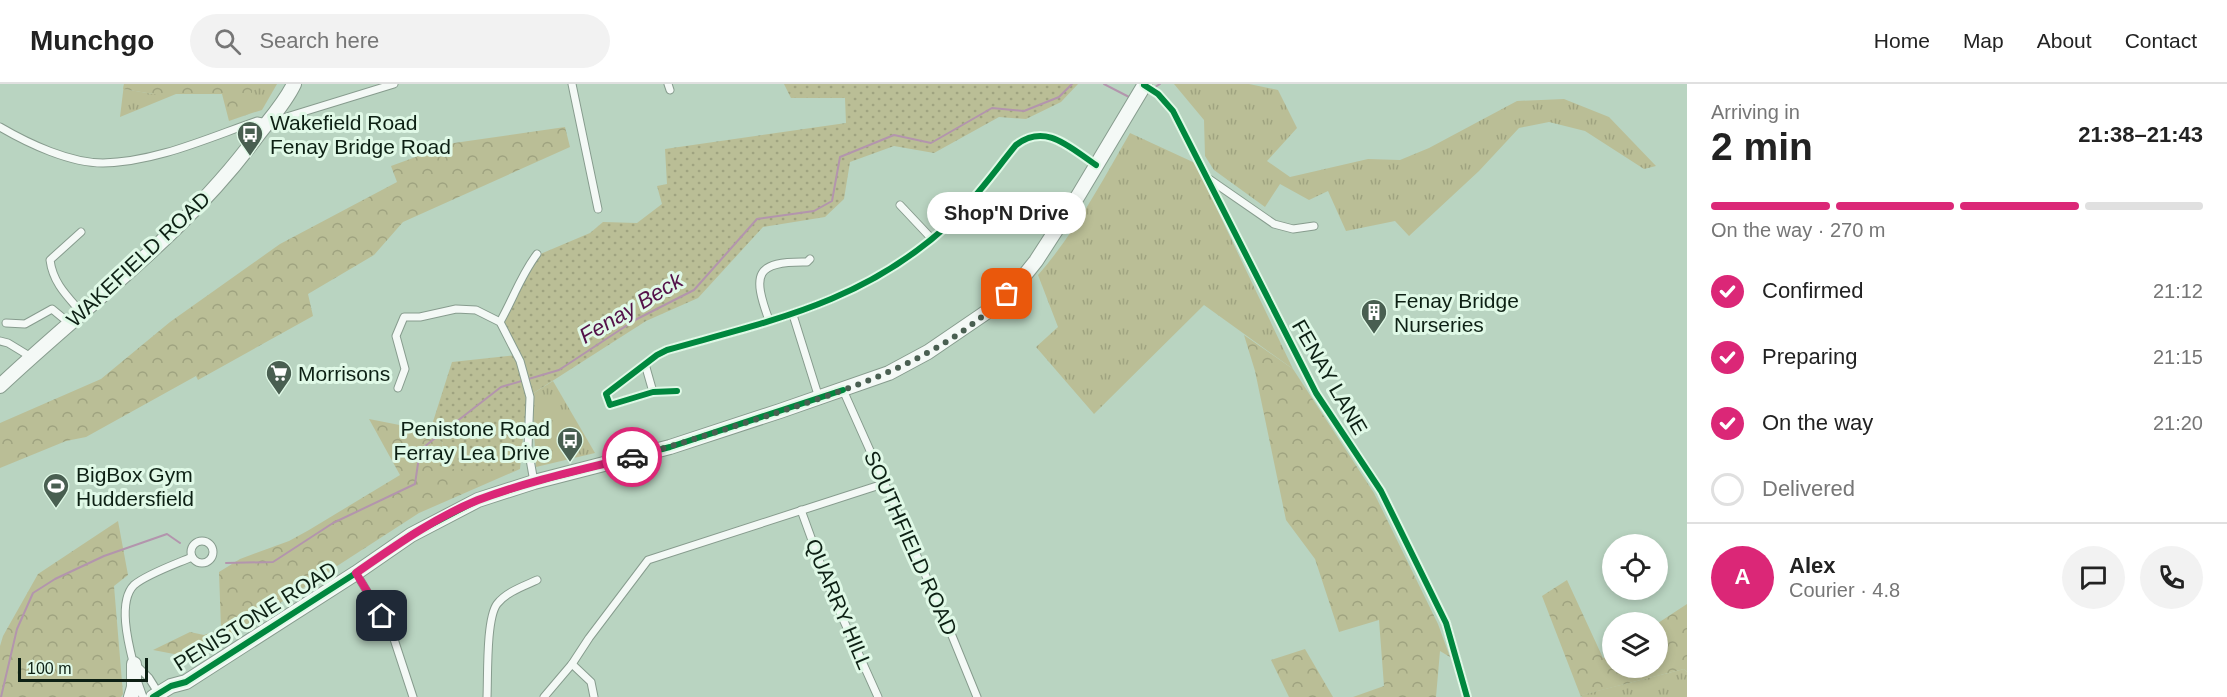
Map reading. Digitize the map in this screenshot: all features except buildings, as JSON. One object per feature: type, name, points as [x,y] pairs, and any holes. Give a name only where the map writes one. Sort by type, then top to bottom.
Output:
[{"type":"highway","name":"WAKEFIELD ROAD","points":[[267,123],[286,84]]},
{"type":"highway","name":"WAKEFIELD ROAD","points":[[0,386],[165,239],[202,202],[224,179],[287,97],[294,84]]},
{"type":"highway","name":"PENISTONE ROAD","points":[[158,696],[171,686],[186,682],[411,535],[478,500],[670,447],[843,390],[889,373],[918,357],[994,307],[1020,281],[1036,261],[1078,196],[1144,85]]},
{"type":"highway","points":[[131,697],[134,687],[134,664]]},
{"type":"highway","name":"PENISTONE ROAD","points":[[176,697],[186,682]]},
{"type":"street","points":[[0,128],[58,155],[102,163],[147,158],[257,121],[267,123],[394,84]]},
{"type":"street","points":[[572,84],[598,209]]},
{"type":"street","name":"FENAY LANE","points":[[1144,85],[1158,93],[1173,111],[1316,393],[1386,501],[1446,623],[1467,697]]},
{"type":"street","points":[[677,391],[652,392],[610,405],[606,394],[645,364],[668,350],[793,315],[869,283],[932,239],[960,213],[1016,145],[1028,137],[1041,135],[1054,138],[1096,165]]},
{"type":"street","points":[[1208,178],[1274,224],[1293,229],[1314,226]]},
{"type":"street","points":[[900,205],[932,239]]},
{"type":"street","points":[[81,232],[48,258],[58,286],[81,312]]},
{"type":"street","points":[[500,322],[516,294],[523,272],[537,254]]},
{"type":"street","points":[[769,320],[758,290],[759,279],[770,266],[790,258],[807,262],[810,259]]},
{"type":"street","points":[[6,323],[25,324],[52,309],[60,313],[69,323]]},
{"type":"street","points":[[398,388],[405,369],[396,336],[404,317],[420,317],[456,309],[476,310],[500,322],[520,361],[530,397],[528,448],[534,483]]},
{"type":"street","points":[[793,315],[819,398]]},
{"type":"street","points":[[0,340],[31,357]]},
{"type":"street","points":[[645,364],[652,392]]},
{"type":"street","name":"SOUTHFIELD ROAD","points":[[843,390],[946,621],[977,697]]},
{"type":"street","points":[[544,697],[572,664],[648,560],[883,484]]},
{"type":"street","name":"QUARRY HILL","points":[[801,510],[830,590],[878,697]]},
{"type":"street","points":[[144,697],[128,642],[126,603],[129,592],[135,584],[144,579],[192,557]]},
{"type":"street","points":[[356,573],[392,633],[413,697],[421,697]]},
{"type":"street","points":[[487,697],[490,622],[496,605],[510,593],[537,580]]},
{"type":"street","points":[[134,664],[149,678],[158,696]]},
{"type":"street","points":[[572,664],[591,682],[594,697]]},
{"type":"green space","points":[[124,84],[124,89],[153,94],[176,94],[120,117]]},
{"type":"green space","points":[[124,84],[252,84],[252,113],[229,121],[222,94],[153,94],[123,89]]},
{"type":"green space","points":[[252,84],[277,84],[262,110],[252,113]]},
{"type":"green space","points":[[784,84],[1078,84],[1061,102],[1026,119],[999,117],[934,153],[894,146],[850,162],[844,199],[825,217],[763,227],[698,298],[646,321],[532,394],[503,322],[538,255],[590,233],[603,222],[637,223],[662,204],[657,186],[667,184],[665,149],[846,123],[845,98],[791,98]]},
{"type":"green space","points":[[1174,84],[1249,84],[1278,90],[1297,128],[1267,161],[1290,177],[1368,159],[1400,160],[1429,148],[1517,101],[1564,99],[1609,117],[1656,166],[1644,169],[1585,131],[1549,122],[1519,128],[1479,171],[1409,236],[1395,221],[1346,231],[1328,191],[1309,200],[1280,184],[1265,207],[1214,170],[1205,156],[1204,120]]},
{"type":"green space","points":[[565,127],[570,147],[403,222],[374,255],[308,294],[313,316],[198,380],[196,376],[86,437],[66,441],[0,468],[0,423],[101,379],[170,322],[280,244],[397,182],[391,166],[454,143]]},
{"type":"green space","points":[[1130,133],[1195,163],[1293,369],[1204,305],[1094,414],[1036,347],[1058,327],[1038,275],[1076,224]]},
{"type":"green space","points":[[1244,335],[1293,369],[1374,493],[1438,624],[1450,657],[1440,651],[1436,697],[1353,697],[1384,686],[1379,620],[1339,632],[1315,559],[1286,520],[1255,371]]},
{"type":"green space","points":[[516,355],[527,398],[520,469],[436,469],[443,443],[430,431],[452,362]]},
{"type":"green space","points":[[553,381],[595,453],[536,467],[532,394]]},
{"type":"green space","points":[[369,419],[430,431],[443,443],[437,469],[520,469],[419,513],[195,658],[153,650],[190,632],[204,635],[221,629],[219,572],[240,559],[289,541],[400,475]]},
{"type":"green space","points":[[118,521],[128,575],[114,586],[123,694],[121,697],[0,697],[0,646],[3,636],[38,574]]},
{"type":"green space","points":[[1567,580],[1602,656],[1602,678],[1649,678],[1581,697],[1542,596]]},
{"type":"green space","points":[[1687,604],[1687,672],[1684,669],[1668,673],[1668,616]]},
{"type":"green space","points":[[1305,649],[1333,697],[1289,697],[1271,660]]},
{"type":"green space","points":[[1684,669],[1687,672],[1687,697],[1582,697],[1581,695],[1648,678],[1668,678],[1668,673]]},
{"type":"waterway","name":"Fenay Beck","points":[[226,563],[273,562],[333,523],[415,484],[420,450],[501,387],[559,370],[635,320],[694,290],[757,219],[814,211],[832,201],[840,157],[894,135],[931,143],[992,108],[1024,111],[1059,97],[1072,84]]},
{"type":"waterway","name":"Fenay Beck","points":[[1104,84],[1131,98]]},
{"type":"waterway","name":"Fenay Beck","points":[[1152,89],[1160,84]]},
{"type":"waterway","name":"Fenay Beck","points":[[1,697],[17,629],[33,593],[55,579],[104,556],[167,534],[180,543]]},
{"type":"cycle path","points":[[1144,85],[1158,94],[1173,111],[1316,393],[1381,491],[1446,623],[1467,697]]},
{"type":"cycle path","points":[[677,391],[653,392],[610,405],[606,394],[667,350],[780,318],[816,305],[884,273],[948,225],[975,197],[1016,145],[1027,139],[1038,136],[1058,140],[1096,165]]},
{"type":"cycle path","points":[[153,697],[171,686],[186,682],[411,535],[478,500],[534,482],[670,447],[843,390]]},
{"type":"way so far","points":[[632,457],[670,447],[889,373],[956,334],[994,307],[1007,294]]},
{"type":"place","name":"Wakefield Road Fenay Bridge Road","points":[[250,157]]},
{"type":"place","name":"Shop'N Drive","points":[[1007,294]]},
{"type":"place","name":"Fenay Bridge Nurseries","points":[[1374,335]]},
{"type":"place","name":"Morrisons","points":[[279,396]]},
{"type":"place","name":"Penistone Road Ferray Lea Drive","points":[[570,463]]},
{"type":"place","name":"BigBox Gym Huddersfield","points":[[56,509]]},
{"type":"route","points":[[382,616],[356,573],[411,535],[478,500],[632,457]]}]
